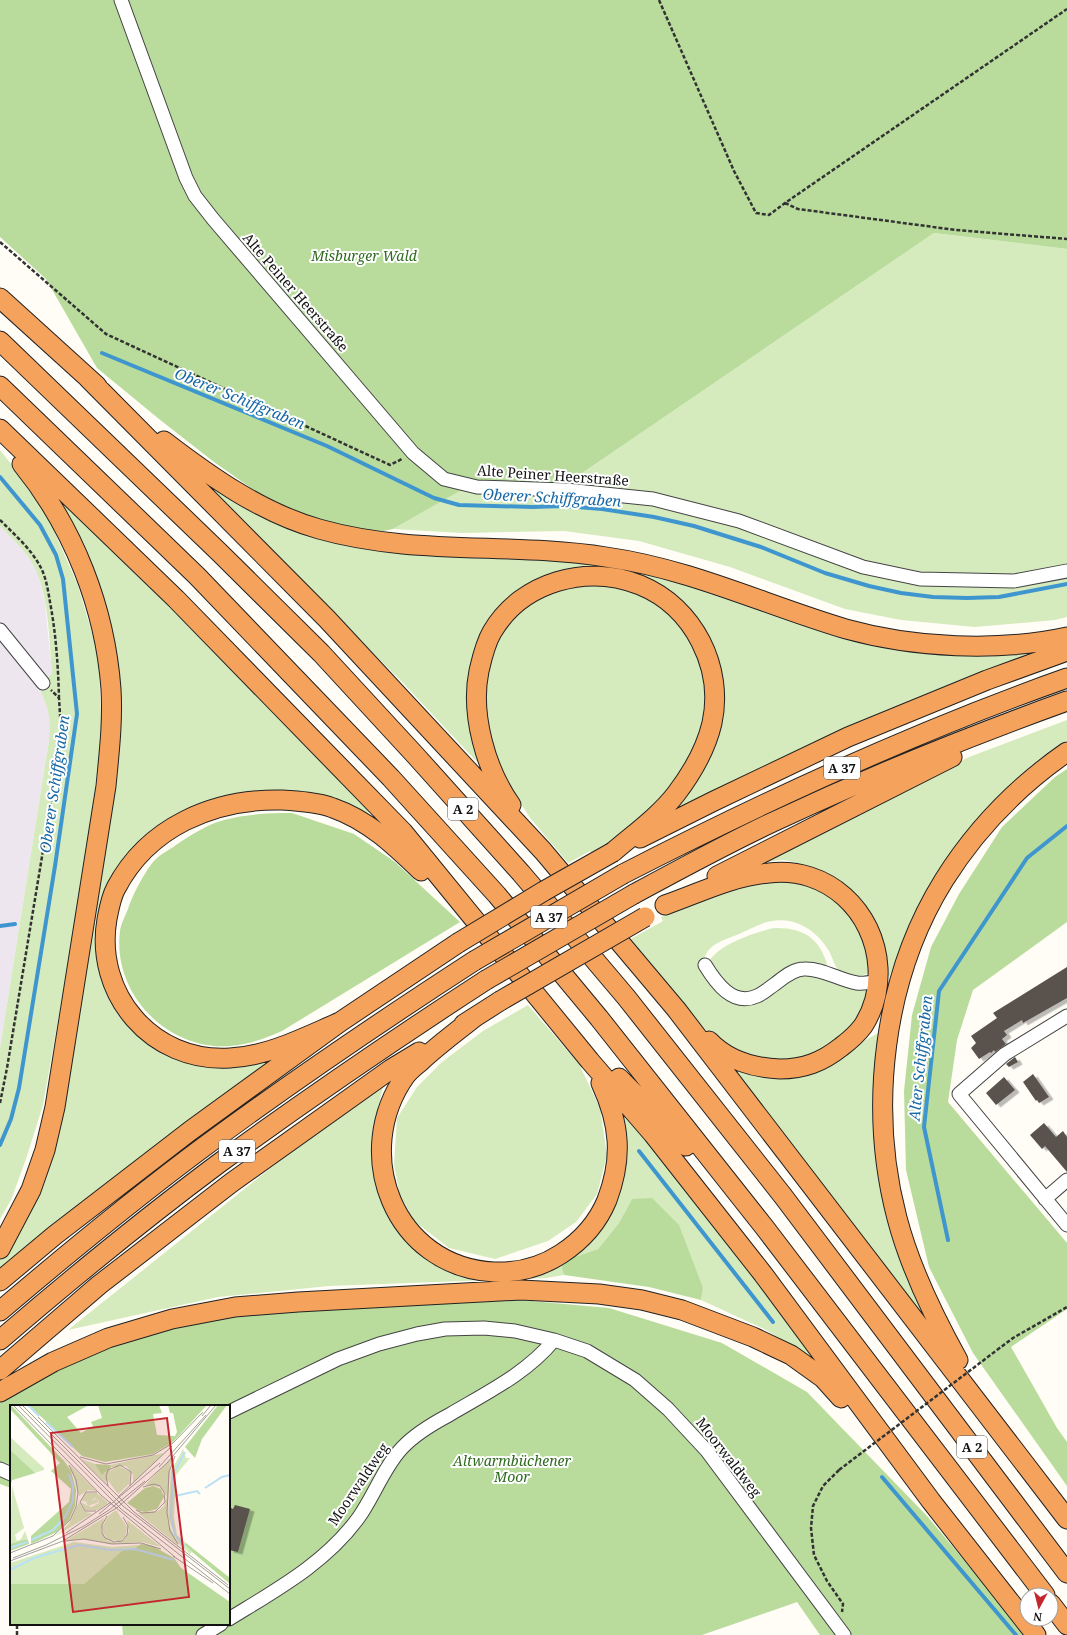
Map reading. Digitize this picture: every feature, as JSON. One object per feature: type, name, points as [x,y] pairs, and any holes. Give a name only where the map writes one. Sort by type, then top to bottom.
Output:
[{"type":"highway","points":[[0,298],[88,378],[150,430],[206,473],[267,509],[318,529],[372,542],[435,547],[556,552],[605,556],[640,562],[710,582],[848,629],[887,638],[929,644],[970,646],[1050,641],[1067,637]]},
{"type":"highway","name":"A 2","points":[[0,341],[215,548],[321,653],[521,873],[626,997],[773,1183],[1067,1574]]},
{"type":"highway","points":[[88,378],[327,619],[544,850],[676,1009],[1067,1519]]},
{"type":"highway","name":"A 2","points":[[0,386],[197,576],[391,778],[502,901],[599,1018],[765,1228],[1038,1587]]},
{"type":"highway","points":[[0,429],[176,599],[397,826],[590,1061],[653,1134],[763,1274],[932,1501],[1036,1635]]},
{"type":"highway","points":[[0,437],[34,479],[59,516],[75,550],[99,616],[107,650],[111,690],[111,726],[106,786],[55,1107],[45,1150],[31,1190],[0,1249]]},
{"type":"highway","points":[[544,850],[506,798],[490,765],[481,734],[477,710],[477,683],[482,654],[492,632],[507,612],[525,596],[547,584],[569,578],[594,575],[617,578],[641,585],[661,596],[690,623],[709,658],[714,678],[715,698],[712,723],[705,746],[692,771],[676,795],[662,810],[613,852]]},
{"type":"highway","points":[[0,1281],[55,1235],[190,1131],[340,1022],[458,943],[544,892],[613,852],[714,801],[848,737],[987,680],[1067,652]]},
{"type":"highway","name":"A 37","points":[[0,1311],[70,1252],[204,1147],[357,1038],[474,961],[623,874],[765,803],[866,757],[1011,698],[1067,678]]},
{"type":"highway","name":"A 37","points":[[0,1340],[84,1268],[217,1165],[374,1053],[486,980],[634,894],[773,822],[969,737],[1067,702]]},
{"type":"highway","points":[[0,1370],[99,1285],[231,1183],[391,1069],[500,1001],[728,870],[938,764],[1035,713]]},
{"type":"highway","points":[[987,1414],[923,1292],[897,1219],[889,1183],[884,1146],[882,1103],[885,1059],[890,1023],[906,964],[930,907],[945,880],[986,823],[1013,795],[1067,752]]},
{"type":"highway","points":[[340,1022],[289,1044],[258,1054],[229,1058],[198,1056],[168,1046],[145,1030],[128,1011],[117,992],[109,972],[105,951],[105,930],[109,910],[115,889],[128,868],[142,851],[166,832],[190,818],[218,807],[258,800],[296,801],[333,808],[361,822],[394,845],[471,917]]},
{"type":"highway","points":[[665,906],[742,877],[770,872],[798,874],[821,881],[842,894],[853,904],[869,928],[877,952],[878,981],[873,1006],[862,1026],[848,1041],[832,1054],[814,1064],[794,1069],[766,1069],[738,1061],[715,1048],[676,1009]]},
{"type":"highway","points":[[534,992],[657,1115],[765,1228]]},
{"type":"highway","points":[[475,1017],[431,1052],[407,1074],[394,1094],[386,1117],[381,1146],[382,1167],[387,1191],[398,1216],[412,1234],[430,1250],[455,1264],[480,1271],[505,1272],[526,1270],[553,1259],[571,1248],[589,1231],[602,1211],[614,1181],[618,1151],[616,1127],[611,1104],[590,1061]]},
{"type":"highway","points":[[0,1392],[13,1383],[54,1362],[108,1338],[172,1319],[235,1307],[298,1302],[522,1290],[599,1294],[642,1300],[682,1310],[753,1337],[791,1355],[823,1378],[902,1474],[932,1501]]},
{"type":"highway","points":[[1059,1614],[1067,1625]]},
{"type":"street","name":"Alte Peiner Heerstraße","points":[[121,0],[186,178],[195,196],[213,220],[413,453],[444,479],[477,487],[566,490],[653,500],[739,522],[863,567],[920,579],[1014,581],[1067,571]]},
{"type":"street","points":[[0,630],[43,683]]},
{"type":"street","points":[[705,965],[716,982],[724,990],[733,996],[745,999],[757,996],[792,972],[804,968],[820,971],[859,983],[878,981]]},
{"type":"street","points":[[1067,1016],[1005,1054],[959,1094],[1067,1225]]},
{"type":"street","points":[[1045,1199],[1067,1180]]},
{"type":"street","name":"Moorwaldweg","points":[[230,1412],[338,1359],[379,1344],[417,1334],[445,1329],[484,1328],[516,1331],[554,1340],[587,1351],[635,1380],[668,1409],[707,1451],[842,1631]]},
{"type":"street","name":"Moorwaldweg","points":[[230,1618],[309,1568],[335,1545],[359,1516],[401,1448],[424,1429],[515,1376],[532,1362],[554,1340]]},
{"type":"street","points":[[0,1469],[10,1474]]},
{"type":"street","points":[[203,1635],[219,1625]]},
{"type":"path","points":[[659,0],[734,171],[756,213],[769,215],[1067,9]]},
{"type":"path","points":[[785,203],[798,209],[940,228],[1067,239]]},
{"type":"path","points":[[0,242],[106,334],[390,465],[413,453]]},
{"type":"path","points":[[0,520],[31,554],[40,567],[46,583],[58,661],[61,731],[59,754],[0,1103]]},
{"type":"path","points":[[43,683],[59,698]]},
{"type":"path","points":[[842,1631],[843,1604],[827,1581],[814,1555],[811,1528],[813,1506],[823,1486],[839,1470],[1013,1338],[1067,1307]]},
{"type":"path","points":[[16,1635],[17,1625]]},
{"type":"shaded area","points":[[0,526],[23,550],[33,564],[39,577],[45,603],[52,673],[39,688],[50,715],[49,740],[0,1048]]},
{"type":"green space","name":"Misburger Wald","points":[[0,0],[1067,0],[1067,249],[934,233],[547,497],[460,491],[393,529],[374,533],[319,522],[274,504],[214,462],[97,368],[46,279],[0,237]]},
{"type":"green space","points":[[934,233],[1067,249],[1067,617],[1055,620],[975,627],[901,620],[845,609],[730,567],[639,541],[564,531],[461,533],[393,529],[460,491],[547,497]]},
{"type":"green space","points":[[0,450],[42,503],[78,586],[98,653],[102,734],[83,880],[43,1105],[11,1200],[0,1219],[0,1048],[49,740],[48,713],[39,688],[52,673],[47,616],[38,574],[25,553],[0,526]]},
{"type":"green space","points":[[39,477],[167,598],[369,811],[368,816],[343,805],[188,810],[127,878],[109,895],[97,913],[95,949],[98,965],[108,994],[114,1006],[135,1032],[148,1043],[163,1052],[178,1059],[195,1064],[212,1067],[229,1067],[274,1058],[0,1274],[0,1260],[10,1245],[34,1195],[115,669]]},
{"type":"green space","points":[[201,481],[235,502],[340,544],[397,553],[563,560],[645,570],[832,631],[1055,647],[877,714],[679,807],[681,799],[714,734],[698,623],[593,569],[491,623],[479,757],[477,762],[403,683]]},
{"type":"green space","points":[[605,583],[652,598],[681,622],[704,670],[706,707],[698,741],[688,761],[665,796],[616,839],[592,853],[590,851],[568,863],[531,819],[503,777],[489,742],[483,689],[496,641],[514,616],[540,596],[569,586]]},
{"type":"green space","points":[[1067,720],[1067,740],[1038,762],[1004,792],[911,928],[889,977],[886,976],[884,948],[877,925],[861,900],[838,881],[811,867],[784,860],[764,862],[786,849],[969,757]]},
{"type":"green space","points":[[1067,769],[1067,922],[973,990],[957,1040],[948,1102],[1067,1243],[1067,1309],[1011,1347],[1057,1428],[1067,1442],[1067,1486],[973,1353],[929,1267],[906,1170],[904,1091],[912,1015],[931,947],[959,894],[1002,827],[1055,777]]},
{"type":"green space","points":[[292,813],[354,834],[395,862],[460,922],[282,1031],[257,1041],[230,1046],[207,1045],[186,1039],[166,1028],[149,1014],[135,996],[125,976],[120,954],[120,931],[123,920],[136,891],[150,865],[156,859],[205,827],[217,822],[241,816]]},
{"type":"green space","points":[[781,876],[827,892],[864,931],[869,973],[856,976],[843,974],[834,964],[824,943],[811,930],[795,922],[786,920],[767,922],[721,941],[708,951],[703,962],[730,1000],[801,972],[865,989],[867,994],[863,1012],[839,1042],[794,1062],[748,1057],[717,1041],[701,1025],[629,940],[663,921],[661,917],[723,887]]},
{"type":"green space","points":[[774,928],[795,930],[810,938],[822,951],[829,971],[805,965],[756,994],[729,991],[709,962],[713,956],[720,950],[738,940]]},
{"type":"green space","points":[[528,1005],[579,1064],[600,1108],[607,1155],[597,1194],[576,1222],[548,1241],[495,1259],[449,1248],[414,1221],[400,1195],[394,1165],[397,1118],[417,1087],[442,1062],[483,1031]]},
{"type":"green space","points":[[878,1033],[874,1088],[874,1115],[875,1143],[882,1197],[896,1250],[927,1322],[722,1059],[759,1073],[860,1043]]},
{"type":"green space","points":[[383,1087],[374,1125],[373,1166],[380,1193],[426,1254],[528,1274],[608,1214],[618,1101],[824,1366],[766,1330],[701,1300],[703,1288],[632,1199],[619,1223],[598,1249],[560,1262],[564,1275],[546,1278],[329,1286],[218,1297],[68,1330],[312,1135]]},
{"type":"green space","points":[[652,1198],[679,1225],[703,1288],[701,1300],[649,1287],[564,1275],[560,1262],[598,1249],[619,1223],[632,1199]]},
{"type":"green space","name":"Altwarmbüchener Moor","points":[[520,1300],[609,1308],[722,1343],[807,1392],[927,1516],[994,1596],[1024,1635],[820,1635],[797,1602],[702,1635],[123,1635],[122,1625],[230,1625],[230,1405],[10,1405],[10,1488],[0,1484],[0,1402],[56,1369],[111,1345],[173,1326],[236,1315],[369,1305]]},
{"type":"building","points":[[1067,967],[1067,998],[1023,1023],[1022,1020],[1004,1031],[1007,1035],[1002,1039],[1006,1044],[995,1052],[994,1050],[979,1059],[971,1048],[976,1043],[971,1036],[997,1018],[993,1013]]},
{"type":"building","points":[[1015,1057],[1018,1062],[1009,1067],[1006,1064]]},
{"type":"building","points":[[1033,1074],[1049,1097],[1039,1103],[1023,1082]]},
{"type":"building","points":[[1004,1077],[1015,1090],[996,1105],[986,1093]]},
{"type":"building","points":[[1044,1123],[1056,1137],[1063,1131],[1067,1137],[1067,1172],[1045,1146],[1042,1149],[1030,1135]]},
{"type":"building","points":[[235,1505],[250,1509],[238,1552],[230,1550],[230,1511],[231,1508],[233,1509]]},
{"type":"waterway","name":"Oberer Schiffgraben","points":[[102,353],[327,446],[434,498],[459,505],[533,507],[564,506],[602,509],[654,517],[694,526],[761,547],[825,573],[869,586],[901,593],[933,597],[999,597],[1067,584]]},
{"type":"waterway","name":"Oberer Schiffgraben","points":[[0,477],[40,525],[56,555],[63,579],[77,714],[55,866],[19,1088],[11,1119],[0,1145]]},
{"type":"waterway","name":"Alter Schiffgraben","points":[[948,1240],[924,1127],[939,991],[1027,858],[1067,826]]},
{"type":"waterway","name":"Oberer Schiffgraben","points":[[0,926],[15,924]]},
{"type":"waterway","points":[[639,1151],[773,1322]]},
{"type":"waterway","points":[[882,1477],[1016,1635]]}]
